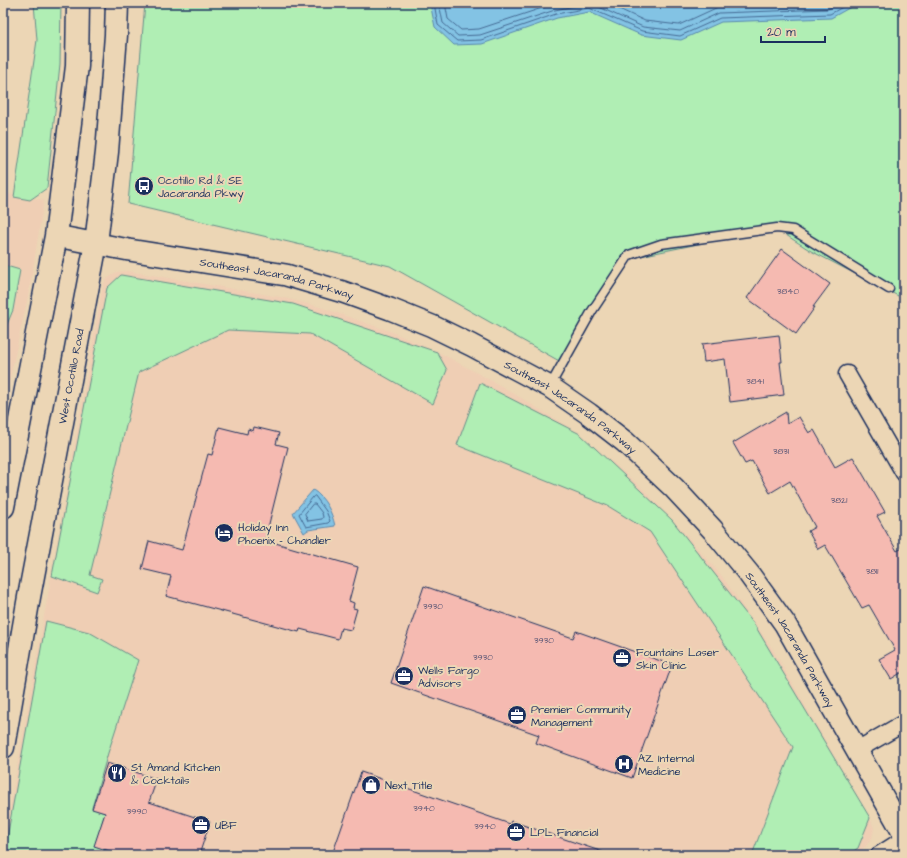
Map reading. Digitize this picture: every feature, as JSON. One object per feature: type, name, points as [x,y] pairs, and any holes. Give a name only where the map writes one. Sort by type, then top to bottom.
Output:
[{"type":"main road","points":[[3,507],[56,236],[76,66],[78,3]]},
{"type":"main road","name":"West Ocotillo Road","points":[[3,746],[30,589],[96,243],[107,152],[117,3]]},
{"type":"street","name":"Southeast Jacaranda Parkway","points":[[56,236],[129,250],[286,274],[343,292],[432,326],[471,345],[550,387],[589,414],[625,442],[674,488],[713,530],[749,574],[784,624],[858,750],[904,834]]},
{"type":"street","points":[[847,374],[904,473]]},
{"type":"street","points":[[858,750],[904,723]]},
{"type":"street","points":[[879,855],[904,839]]},
{"type":"lane","points":[[550,387],[592,311],[629,255],[661,244],[778,228],[793,230],[889,289]]},
{"type":"shaded area","points":[[3,193],[44,200],[30,287],[3,410]]},
{"type":"shaded area","points":[[128,271],[280,297],[320,307],[392,332],[442,354],[503,387],[580,434],[644,490],[686,535],[721,575],[772,648],[870,818],[874,828],[872,838],[866,846],[855,855],[3,855],[3,847],[103,285],[107,279],[117,272]]},
{"type":"green space","points":[[34,3],[61,3],[60,64],[47,188],[30,200],[14,197],[37,40]]},
{"type":"green space","points":[[145,3],[904,3],[904,299],[811,251],[775,228],[631,258],[561,362],[390,266],[128,204]]},
{"type":"green space","points":[[3,265],[20,270],[13,310],[3,334]]},
{"type":"green space","points":[[121,275],[293,304],[437,352],[447,370],[433,404],[310,334],[228,330],[139,372],[90,575],[102,579],[97,592],[52,576],[107,288]]},
{"type":"green space","points":[[480,383],[580,434],[672,520],[754,624],[870,818],[858,848],[848,855],[752,855],[793,747],[650,532],[608,506],[457,445]]},
{"type":"green space","points":[[46,621],[89,632],[138,660],[92,808],[105,813],[95,846],[122,855],[4,855]]},
{"type":"water","points":[[430,3],[858,3],[831,18],[721,22],[681,40],[641,35],[589,12],[557,18],[482,44],[454,45],[435,27]]},
{"type":"water","points":[[313,490],[321,497],[327,506],[335,526],[308,530],[304,533],[293,513]]},
{"type":"building","points":[[782,249],[830,284],[796,334],[747,298]]},
{"type":"building","points":[[779,335],[782,362],[780,362],[784,395],[730,402],[725,359],[704,362],[702,344]]},
{"type":"building","points":[[786,412],[787,424],[799,417],[809,433],[814,430],[835,467],[853,457],[885,512],[877,516],[897,551],[904,547],[904,671],[891,679],[879,659],[895,650],[869,605],[862,608],[825,545],[818,549],[808,531],[815,527],[790,481],[770,493],[752,461],[745,464],[733,443]]},
{"type":"building","name":"Holiday Inn Phoenix - Chandler","points":[[219,427],[247,434],[248,429],[253,431],[254,427],[279,433],[276,444],[288,447],[265,540],[358,567],[349,601],[354,603],[353,608],[357,609],[351,630],[341,628],[338,639],[300,629],[299,632],[166,596],[171,576],[142,569],[149,541],[182,550],[208,454],[212,455]]},
{"type":"building","points":[[424,586],[573,638],[576,631],[672,665],[632,778],[536,743],[539,735],[391,683]]},
{"type":"building","points":[[107,763],[157,779],[149,802],[210,822],[199,855],[122,855],[94,846],[105,813],[92,809]]},
{"type":"building","points":[[361,772],[510,824],[511,821],[603,852],[602,855],[332,855]]},
{"type":"place","name":"Ocotillo Rd & SE Jacaranda Pkwy","points":[[144,186]]},
{"type":"place","name":"Holiday Inn Phoenix - Chandler","points":[[224,533]]},
{"type":"place","name":"Fountains Laser Skin Clinic","points":[[622,658]]},
{"type":"place","name":"Wells Fargo Advisors","points":[[404,676]]},
{"type":"place","name":"Premier Community Management","points":[[517,715]]},
{"type":"place","name":"AZ Internal Medicine","points":[[624,764]]},
{"type":"place","name":"St Amand Kitchen & Cocktails","points":[[117,773]]},
{"type":"place","name":"Next Title","points":[[371,785]]},
{"type":"place","name":"UBF","points":[[201,825]]},
{"type":"place","name":"LPL Financial","points":[[516,832]]}]
